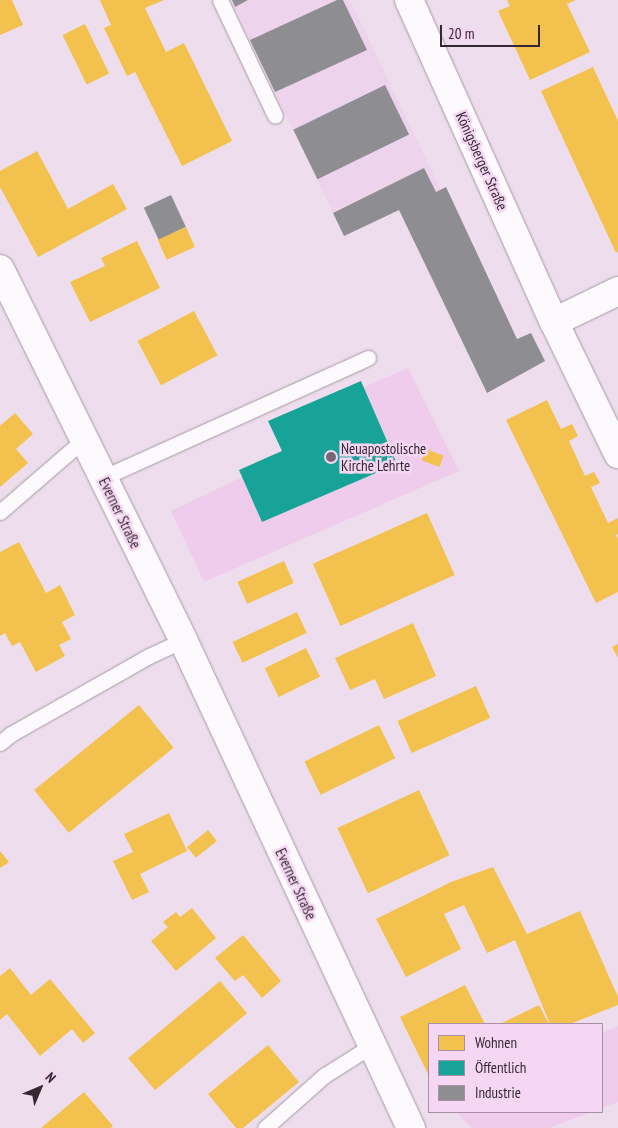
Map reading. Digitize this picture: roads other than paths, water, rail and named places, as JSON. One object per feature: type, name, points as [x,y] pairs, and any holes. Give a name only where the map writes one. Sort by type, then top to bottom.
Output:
[{"type":"street","name":"Königsberger Straße","points":[[410,0],[554,322],[618,454]]},
{"type":"street","name":"Everner Straße","points":[[0,269],[183,640],[371,1046],[411,1128]]},
{"type":"street","points":[[554,322],[618,291]]},
{"type":"lane","points":[[220,0],[275,116]]},
{"type":"lane","points":[[102,478],[368,358]]},
{"type":"lane","points":[[0,512],[84,440]]},
{"type":"lane","points":[[0,743],[11,734],[149,656],[183,640]]},
{"type":"lane","points":[[264,1128],[325,1075],[371,1046]]},
{"type":"place","name":"Neuapostolische Kirche Lehrte","points":[[331,457]]}]
